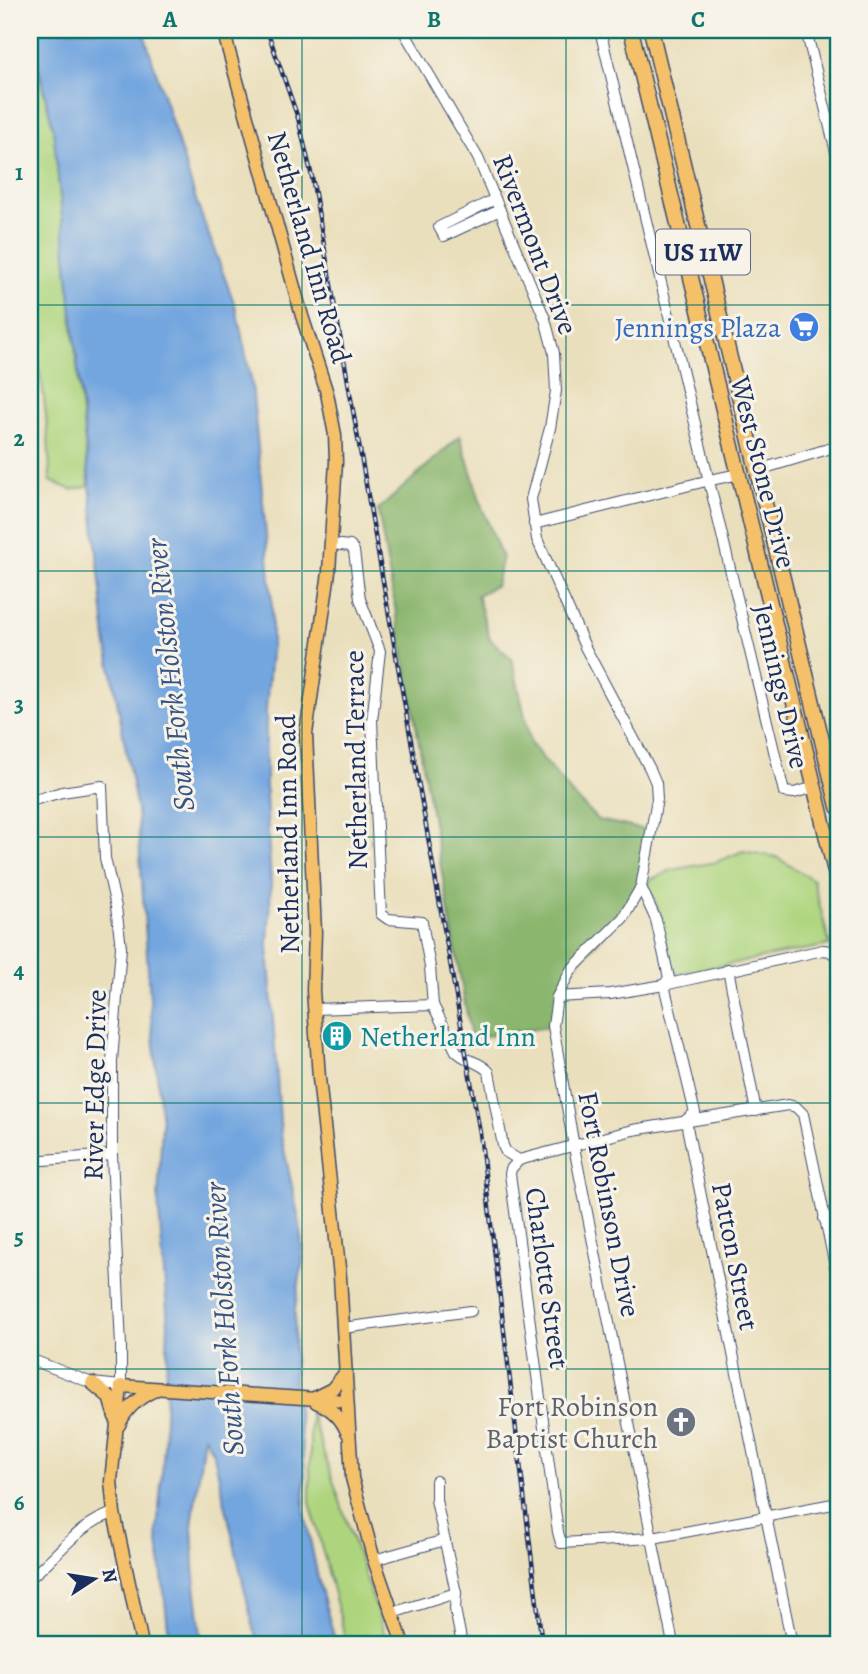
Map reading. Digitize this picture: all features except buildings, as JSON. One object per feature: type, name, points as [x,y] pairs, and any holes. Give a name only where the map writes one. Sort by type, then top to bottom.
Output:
[{"type":"highway","name":"West Stone Drive","points":[[631,30],[838,884]]},
{"type":"highway","name":"West Stone Drive","points":[[651,30],[838,807]]},
{"type":"highway","points":[[739,474],[755,471]]},
{"type":"highway","points":[[818,728],[829,742],[838,747]]},
{"type":"highway","points":[[814,787],[832,782]]},
{"type":"main road","name":"Netherland Inn Road","points":[[223,30],[302,316],[332,413],[336,462],[331,544],[306,734],[315,932],[314,1009],[343,1328],[352,1478],[374,1560],[403,1644]]},
{"type":"main road","points":[[315,1399],[332,1389],[345,1372]]},
{"type":"main road","points":[[92,1383],[103,1391],[113,1405],[116,1432]]},
{"type":"main road","points":[[142,1644],[114,1513],[111,1481],[121,1386],[346,1401]]},
{"type":"main road","points":[[116,1432],[126,1411],[155,1390]]},
{"type":"main road","points":[[315,1399],[340,1419],[348,1439]]},
{"type":"street","name":"Rivermont Drive","points":[[402,30],[468,140],[500,210],[551,336],[556,373],[555,410],[531,499],[534,524],[543,554],[586,649],[650,769],[656,783],[657,799]]},
{"type":"street","name":"Jennings Drive","points":[[600,30],[784,792],[794,793],[814,787]]},
{"type":"street","points":[[806,30],[838,160]]},
{"type":"street","points":[[495,199],[439,227],[444,236],[500,210]]},
{"type":"street","points":[[755,471],[838,446]]},
{"type":"street","points":[[534,524],[739,474]]},
{"type":"street","name":"Netherland Terrace","points":[[331,544],[350,546],[354,551],[360,599],[380,651],[372,721],[381,914],[385,919],[422,922],[433,1005]]},
{"type":"street","points":[[832,782],[838,767]]},
{"type":"street","name":"River Edge Drive","points":[[30,801],[62,792],[102,786],[105,858],[117,907],[121,947],[112,1061],[112,1155],[121,1386]]},
{"type":"street","name":"Fort Robinson Drive","points":[[657,799],[641,887],[623,918],[571,970],[557,997],[553,1026],[574,1147],[673,1644]]},
{"type":"street","name":"Patton Street","points":[[641,887],[656,920],[669,978],[664,985],[695,1113],[686,1120],[792,1644]]},
{"type":"street","points":[[557,997],[610,994],[664,985],[822,950],[830,951],[838,958]]},
{"type":"street","points":[[728,969],[756,1111]]},
{"type":"street","points":[[314,1009],[433,1005]]},
{"type":"street","name":"Charlotte Street","points":[[433,1005],[461,1057],[484,1066],[489,1072],[503,1146],[506,1152],[519,1160],[511,1168],[510,1174],[561,1543],[653,1538]]},
{"type":"street","points":[[519,1160],[633,1130],[788,1105],[796,1107],[803,1114],[838,1280]]},
{"type":"street","points":[[30,1161],[112,1155]]},
{"type":"street","points":[[824,1219],[838,1217]]},
{"type":"street","points":[[343,1328],[471,1311]]},
{"type":"street","points":[[30,1359],[92,1383],[121,1386]]},
{"type":"street","points":[[436,1480],[436,1500],[456,1593],[455,1609],[462,1644]]},
{"type":"street","points":[[653,1538],[838,1503]]},
{"type":"street","points":[[30,1578],[84,1527],[100,1517],[114,1513]]},
{"type":"street","points":[[374,1560],[445,1540]]},
{"type":"street","points":[[392,1613],[456,1593]]},
{"type":"green space","points":[[30,37],[53,128],[89,486],[72,490],[50,481],[42,388],[35,353],[30,343]]},
{"type":"green space","points":[[460,436],[482,507],[502,558],[496,585],[477,595],[490,639],[512,659],[531,744],[572,794],[598,820],[651,831],[633,904],[571,970],[549,1027],[471,1038],[378,510]]},
{"type":"green space","points":[[743,851],[776,857],[813,880],[830,945],[677,974],[671,968],[658,908],[648,887],[650,880],[672,870],[716,862]]},
{"type":"green space","points":[[310,1412],[388,1644],[347,1644],[310,1502]]},
{"type":"water","name":"South Fork Holston River","points":[[30,30],[143,30],[197,203],[236,308],[252,384],[272,600],[272,641],[266,709],[266,796],[271,884],[268,946],[281,1135],[300,1224],[303,1259],[295,1309],[294,1379],[305,1470],[304,1509],[318,1578],[336,1644],[260,1644],[254,1631],[214,1455],[204,1436],[192,1526],[202,1644],[170,1644],[157,1533],[164,1447],[168,1323],[158,1199],[162,1123],[152,1027],[137,811],[106,640],[53,128]]},
{"type":"railway","points":[[267,30],[298,118],[312,177],[480,1133],[542,1644]]},
{"type":"place","name":"Jennings Plaza","points":[[804,327]]},
{"type":"place","name":"Netherland Inn","points":[[337,1036]]},
{"type":"place","name":"Fort Robinson Baptist Church","points":[[681,1422]]}]
